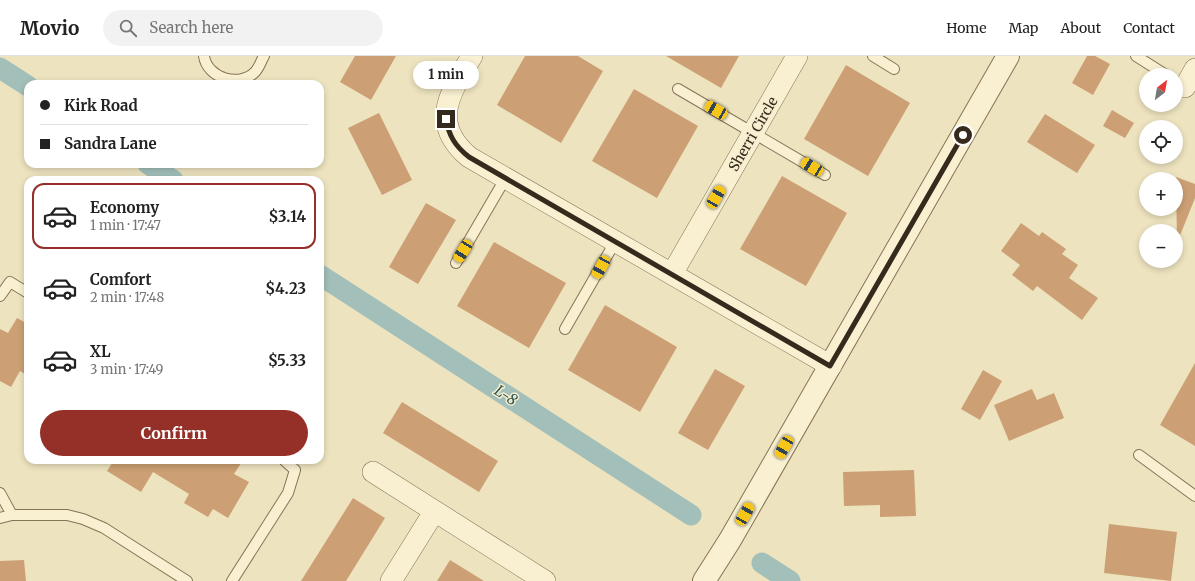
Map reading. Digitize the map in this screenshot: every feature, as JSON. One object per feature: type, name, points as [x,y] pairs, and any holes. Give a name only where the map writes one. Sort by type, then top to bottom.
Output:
[{"type":"street","points":[[472,56],[452,90],[447,104],[446,119],[449,134],[457,147],[469,157],[505,179],[830,366]]},
{"type":"street","name":"Sherri Circle","points":[[672,274],[797,56]]},
{"type":"street","points":[[704,581],[730,540],[1008,56]]},
{"type":"street","points":[[373,472],[544,581]]},
{"type":"street","points":[[390,581],[434,512]]},
{"type":"lane","points":[[204,56],[204,62],[212,72],[226,80]]},
{"type":"lane","points":[[242,80],[255,72],[264,56]]},
{"type":"lane","points":[[873,56],[894,69]]},
{"type":"lane","points":[[1136,56],[1155,68]]},
{"type":"lane","points":[[678,88],[825,175]]},
{"type":"lane","points":[[456,263],[505,179]]},
{"type":"lane","points":[[565,329],[615,242]]},
{"type":"lane","points":[[0,296],[10,282],[24,291]]},
{"type":"lane","points":[[1139,454],[1195,496]]},
{"type":"lane","points":[[232,581],[288,493],[295,470],[288,464]]},
{"type":"lane","points":[[0,493],[12,515]]},
{"type":"lane","points":[[0,518],[12,515],[66,515],[83,519],[104,528],[187,581]]},
{"type":"building","points":[[355,56],[396,56],[371,100],[340,82]]},
{"type":"building","points":[[525,56],[578,56],[603,71],[561,143],[497,105]]},
{"type":"building","points":[[666,56],[739,56],[721,88]]},
{"type":"building","points":[[1087,56],[1095,56],[1110,64],[1093,95],[1072,83]]},
{"type":"building","points":[[846,65],[910,103],[868,176],[804,139]]},
{"type":"building","points":[[634,89],[698,126],[657,198],[592,161]]},
{"type":"building","points":[[1112,110],[1134,123],[1125,138],[1103,126]]},
{"type":"building","points":[[379,113],[412,180],[382,195],[348,128]]},
{"type":"building","points":[[1045,114],[1095,145],[1077,173],[1027,142]]},
{"type":"building","points":[[782,176],[847,213],[806,286],[740,249]]},
{"type":"building","points":[[1183,180],[1195,184],[1195,198],[1183,228],[1183,224],[1177,224],[1177,216],[1183,216]]},
{"type":"building","points":[[426,203],[456,220],[418,284],[389,267]]},
{"type":"building","points":[[1021,223],[1039,236],[1042,232],[1066,249],[1062,254],[1078,265],[1069,278],[1098,298],[1082,320],[1037,286],[1033,291],[1012,275],[1020,265],[1001,251]]},
{"type":"building","points":[[494,242],[566,283],[529,348],[457,306]]},
{"type":"building","points":[[605,305],[677,347],[640,412],[568,370]]},
{"type":"building","points":[[17,318],[24,322],[24,374],[20,371],[11,387],[0,381],[0,329],[8,333]]},
{"type":"building","points":[[1195,363],[1195,446],[1160,425]]},
{"type":"building","points":[[715,369],[745,386],[708,450],[678,433]]},
{"type":"building","points":[[983,370],[1002,381],[980,420],[961,409]]},
{"type":"building","points":[[1032,389],[1037,400],[1054,393],[1064,418],[1009,441],[994,405]]},
{"type":"building","points":[[402,402],[498,461],[479,492],[383,433]]},
{"type":"building","points":[[111,464],[240,464],[234,474],[249,482],[228,518],[213,509],[208,517],[184,503],[189,494],[153,472],[141,492],[107,471]]},
{"type":"building","points":[[914,470],[916,516],[880,517],[880,505],[844,506],[843,472]]},
{"type":"building","points":[[353,498],[385,518],[346,581],[301,581]]},
{"type":"building","points":[[1109,524],[1177,532],[1171,581],[1104,573]]},
{"type":"building","points":[[24,560],[26,581],[0,581],[0,561]]},
{"type":"building","points":[[450,560],[484,581],[437,581]]},
{"type":"waterway","name":"L-8","points":[[0,68],[24,83]]},
{"type":"waterway","name":"L-8","points":[[154,168],[167,176]]},
{"type":"waterway","name":"L-8","points":[[324,278],[691,515]]},
{"type":"waterway","name":"L-8","points":[[762,563],[790,581]]},
{"type":"route","points":[[446,119],[449,134],[457,147],[469,157],[830,366],[963,135]]}]
